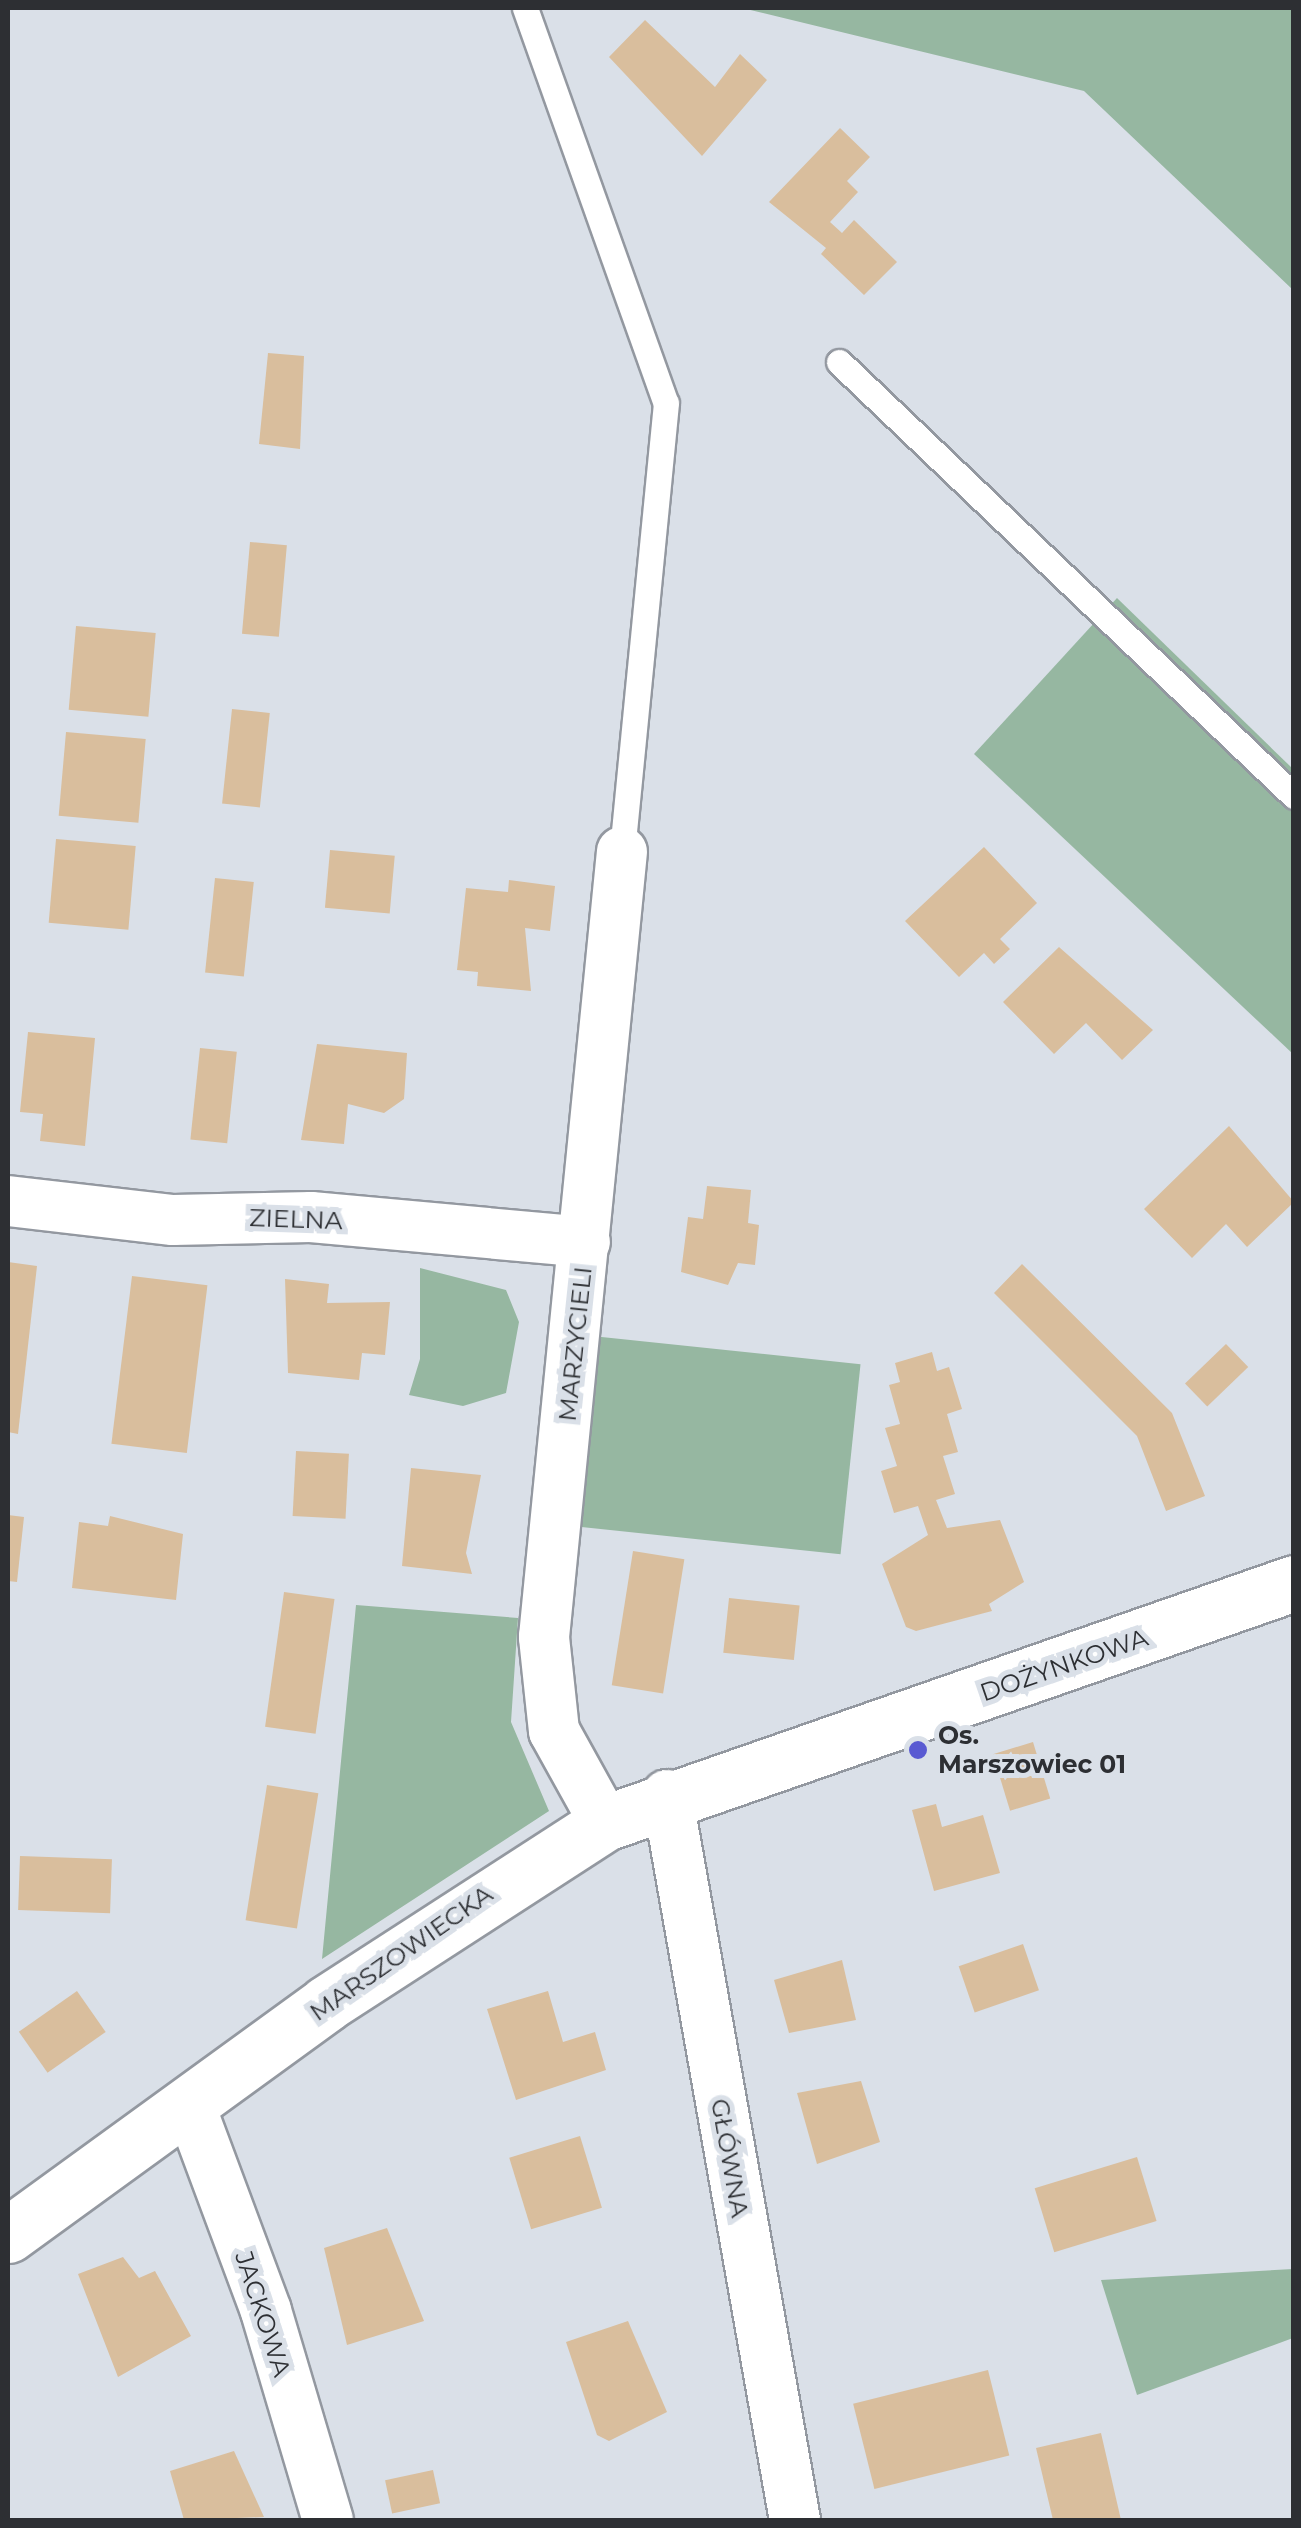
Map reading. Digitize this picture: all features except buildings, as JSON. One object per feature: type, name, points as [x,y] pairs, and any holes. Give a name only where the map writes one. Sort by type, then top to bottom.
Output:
[{"type":"street","name":"MARZYCIELI","points":[[605,1823],[554,1731],[544,1637],[622,852]]},
{"type":"street","name":"ZIELNA","points":[[8,1201],[173,1220],[311,1217],[585,1242]]},
{"type":"street","name":"DOŻYNKOWA","points":[[833,1742],[1294,1583]]},
{"type":"street","name":"MARSZOWIECKA","points":[[8,2235],[191,2109],[327,2003],[605,1823],[668,1795],[833,1742]]},
{"type":"street","name":"GŁÓWNA","points":[[668,1795],[795,2520]]},
{"type":"street","name":"JACKOWA","points":[[191,2109],[266,2311],[328,2520]]},
{"type":"lane","points":[[525,8],[666,404],[622,852]]},
{"type":"lane","points":[[839,362],[1294,796]]},
{"type":"green space","points":[[742,8],[1293,8],[1293,290],[1084,91]]},
{"type":"green space","points":[[1117,598],[1293,769],[1293,1054],[974,754]]},
{"type":"green space","points":[[420,1268],[506,1290],[519,1322],[506,1393],[463,1406],[409,1395],[420,1359]]},
{"type":"green space","points":[[592,1336],[861,1364],[841,1554],[572,1526]]},
{"type":"green space","points":[[356,1605],[518,1618],[511,1722],[549,1811],[322,1959]]},
{"type":"green space","points":[[1293,2269],[1293,2338],[1137,2395],[1101,2280]]},
{"type":"place","name":"Os. Marszowiec 01","points":[[918,1750]]}]
